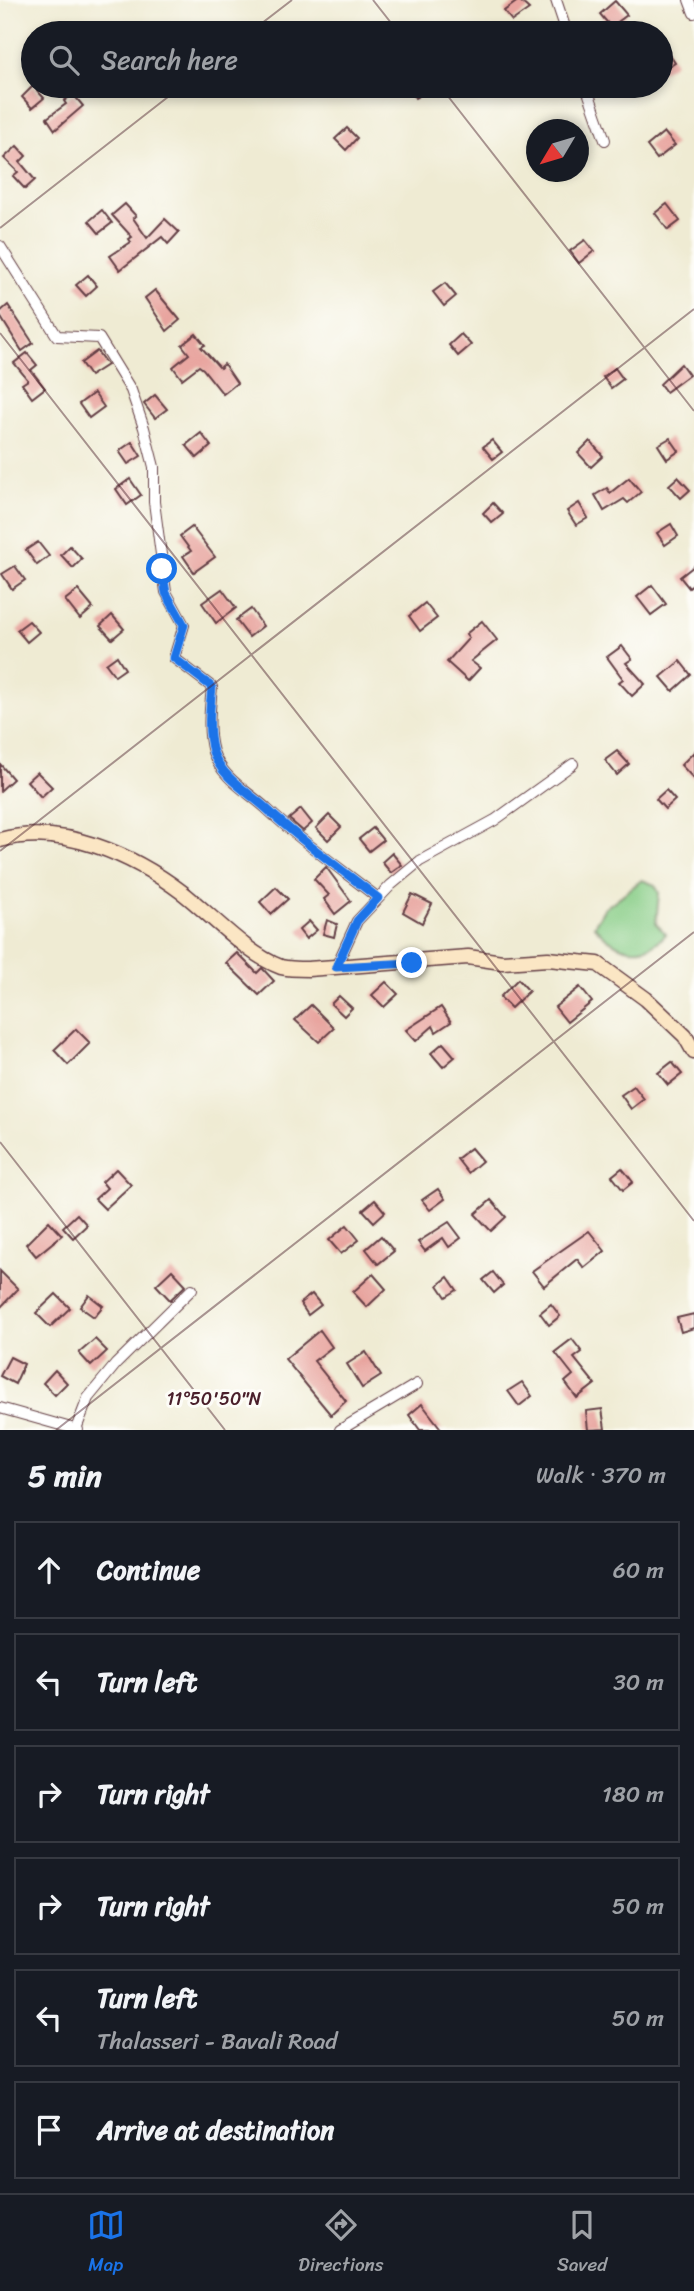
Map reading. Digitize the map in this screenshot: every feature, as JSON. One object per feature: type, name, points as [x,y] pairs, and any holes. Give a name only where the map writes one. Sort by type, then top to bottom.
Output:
[{"type":"main road","points":[[0,840],[25,833],[69,838],[121,855],[180,891],[250,947],[281,967],[307,969],[468,957],[502,962],[548,959],[598,964],[646,999],[685,1036],[694,1052]]},
{"type":"street","points":[[556,0],[563,21]]},
{"type":"street","points":[[689,0],[694,13]]},
{"type":"street","points":[[590,98],[605,140]]},
{"type":"street","points":[[0,246],[57,336],[99,338],[131,390],[154,467],[154,502],[166,593],[184,625],[174,658],[212,687],[210,735],[213,752],[221,766],[234,782],[283,826],[378,898]]},
{"type":"street","points":[[336,967],[357,921],[378,898],[420,861],[495,820],[573,764]]},
{"type":"street","points":[[0,1408],[77,1429],[88,1398],[116,1364],[192,1289]]},
{"type":"street","points":[[340,1430],[417,1384]]},
{"type":"green space","points":[[642,880],[655,885],[659,893],[656,924],[666,934],[648,947],[629,949],[611,941],[594,926],[604,909]]},
{"type":"building","points":[[519,0],[529,9],[512,21],[504,11]]},
{"type":"building","points":[[615,1],[627,15],[619,21],[606,21],[600,14]]},
{"type":"building","points":[[23,98],[44,98],[32,108]]},
{"type":"building","points":[[76,98],[83,106],[55,130],[47,118],[66,104],[64,101]]},
{"type":"building","points":[[347,128],[357,138],[346,150],[335,139]]},
{"type":"building","points":[[664,132],[675,145],[657,159],[647,146]]},
{"type":"building","points":[[17,146],[26,156],[20,162],[35,180],[25,189],[13,176],[18,172],[4,158]]},
{"type":"building","points":[[125,204],[136,216],[133,218],[147,238],[165,219],[179,232],[168,244],[162,237],[120,270],[110,256],[131,242],[129,239],[132,237],[112,215]]},
{"type":"building","points":[[667,204],[680,221],[668,230],[655,213]]},
{"type":"building","points":[[102,210],[112,223],[99,233],[89,221]]},
{"type":"building","points":[[585,240],[594,251],[579,263],[570,251]]},
{"type":"building","points":[[88,275],[97,286],[86,296],[76,285]]},
{"type":"building","points":[[445,283],[456,296],[444,306],[433,292]]},
{"type":"building","points":[[155,290],[180,320],[167,331],[145,298]]},
{"type":"building","points":[[8,305],[33,343],[22,351],[0,316],[0,312]]},
{"type":"building","points":[[196,334],[205,345],[201,347],[220,368],[224,364],[237,383],[223,394],[199,366],[182,379],[173,367],[189,354],[182,345]]},
{"type":"building","points":[[461,334],[471,345],[458,356],[449,345]]},
{"type":"building","points":[[97,351],[107,365],[90,376],[81,363]]},
{"type":"building","points":[[27,353],[37,365],[31,370],[45,388],[32,398],[22,384],[28,380],[14,363]]},
{"type":"building","points":[[681,364],[689,375],[666,392],[660,384]]},
{"type":"building","points":[[615,368],[623,379],[611,388],[603,377]]},
{"type":"building","points":[[94,393],[104,407],[89,418],[79,404]]},
{"type":"building","points":[[155,395],[167,409],[155,418],[144,404]]},
{"type":"building","points":[[201,433],[211,446],[197,458],[186,445]]},
{"type":"building","points":[[670,438],[679,451],[667,459],[658,445]]},
{"type":"building","points":[[492,440],[502,452],[493,459],[483,447]]},
{"type":"building","points":[[590,441],[603,456],[591,467],[578,453]]},
{"type":"building","points":[[132,442],[141,456],[128,464],[119,451]]},
{"type":"building","points":[[678,477],[690,490],[681,498],[669,485]]},
{"type":"building","points":[[629,478],[641,492],[628,503],[624,499],[604,511],[595,495],[607,488],[610,493]]},
{"type":"building","points":[[130,479],[141,495],[127,505],[116,489]]},
{"type":"building","points":[[493,503],[503,514],[492,523],[483,513]]},
{"type":"building","points":[[579,503],[588,518],[576,525],[567,511]]},
{"type":"building","points":[[671,524],[678,536],[665,545],[657,533]]},
{"type":"building","points":[[192,527],[215,557],[194,572],[183,556],[191,551],[180,536]]},
{"type":"building","points":[[38,542],[49,556],[37,565],[26,550]]},
{"type":"building","points":[[70,546],[82,559],[73,568],[61,555]]},
{"type":"building","points":[[15,566],[25,580],[12,589],[2,574]]},
{"type":"building","points":[[694,566],[694,584],[689,588],[680,577]]},
{"type":"building","points":[[652,585],[666,604],[651,615],[637,597]]},
{"type":"building","points":[[222,589],[236,608],[216,623],[202,603]]},
{"type":"building","points":[[78,590],[93,608],[80,619],[65,600]]},
{"type":"building","points":[[425,603],[437,618],[420,631],[409,616]]},
{"type":"building","points":[[251,609],[263,626],[249,637],[236,620]]},
{"type":"building","points":[[112,615],[124,629],[112,639],[100,626]]},
{"type":"building","points":[[29,621],[39,632],[27,642],[17,630]]},
{"type":"building","points":[[482,621],[497,640],[471,661],[480,668],[468,681],[447,662],[469,638],[466,634]]},
{"type":"building","points":[[622,646],[632,659],[626,663],[645,684],[632,696],[619,682],[623,679],[607,657]]},
{"type":"building","points":[[117,656],[125,669],[115,676],[106,664]]},
{"type":"building","points":[[680,661],[691,675],[673,691],[661,677]]},
{"type":"building","points":[[617,751],[629,764],[617,775],[605,760]]},
{"type":"building","points":[[694,752],[694,779],[681,765]]},
{"type":"building","points":[[0,764],[13,779],[0,791]]},
{"type":"building","points":[[37,772],[52,787],[41,797],[27,781]]},
{"type":"building","points":[[666,790],[675,800],[665,809],[656,799]]},
{"type":"building","points":[[301,809],[312,823],[303,831],[289,819]]},
{"type":"building","points":[[329,815],[341,827],[328,840],[316,828]]},
{"type":"building","points":[[373,828],[383,840],[369,851],[359,839]]},
{"type":"building","points":[[392,853],[402,865],[391,873],[382,862]]},
{"type":"building","points":[[326,867],[351,901],[335,914],[324,899],[329,895],[314,879]]},
{"type":"building","points":[[276,887],[288,899],[271,914],[260,902]]},
{"type":"building","points":[[412,894],[432,904],[422,923],[403,912]]},
{"type":"building","points":[[327,920],[337,924],[334,937],[323,934]]},
{"type":"building","points":[[309,921],[317,930],[306,939],[299,930]]},
{"type":"building","points":[[237,953],[257,973],[262,968],[274,981],[259,995],[226,963]]},
{"type":"building","points":[[518,979],[529,991],[511,1008],[500,997]]},
{"type":"building","points":[[386,982],[398,994],[384,1007],[372,995]]},
{"type":"building","points":[[580,987],[592,1002],[567,1022],[555,1007]]},
{"type":"building","points":[[339,996],[352,1008],[344,1016],[331,1004]]},
{"type":"building","points":[[311,1005],[334,1028],[319,1042],[295,1020]]},
{"type":"building","points":[[441,1007],[451,1022],[436,1032],[433,1026],[416,1041],[406,1030]]},
{"type":"building","points":[[76,1029],[90,1043],[68,1065],[54,1050]]},
{"type":"building","points":[[443,1043],[455,1057],[443,1067],[431,1053]]},
{"type":"building","points":[[672,1062],[682,1074],[668,1085],[658,1073]]},
{"type":"building","points":[[634,1086],[644,1099],[631,1109],[621,1095]]},
{"type":"building","points":[[471,1148],[482,1161],[468,1173],[457,1159]]},
{"type":"building","points":[[622,1168],[633,1182],[623,1190],[612,1176]]},
{"type":"building","points":[[116,1169],[131,1185],[105,1209],[95,1199],[107,1188],[102,1182]]},
{"type":"building","points":[[438,1189],[445,1199],[430,1210],[422,1200]]},
{"type":"building","points":[[375,1200],[385,1212],[374,1222],[363,1210]]},
{"type":"building","points":[[491,1200],[506,1217],[491,1231],[475,1214]]},
{"type":"building","points":[[77,1214],[87,1225],[73,1238],[63,1227]]},
{"type":"building","points":[[49,1221],[62,1235],[36,1256],[26,1244]]},
{"type":"building","points":[[449,1222],[461,1238],[449,1247],[443,1238],[425,1251],[418,1242]]},
{"type":"building","points":[[347,1225],[359,1240],[341,1254],[329,1240]]},
{"type":"building","points":[[589,1231],[605,1251],[584,1268],[577,1259],[544,1286],[532,1271]]},
{"type":"building","points":[[381,1236],[394,1251],[378,1264],[366,1249]]},
{"type":"building","points":[[172,1270],[186,1285],[170,1300],[156,1285]]},
{"type":"building","points":[[0,1271],[18,1289],[0,1308]]},
{"type":"building","points":[[493,1272],[503,1285],[494,1293],[483,1280]]},
{"type":"building","points":[[373,1274],[386,1289],[367,1307],[353,1292]]},
{"type":"building","points":[[448,1277],[457,1290],[446,1297],[438,1285]]},
{"type":"building","points":[[56,1294],[70,1308],[50,1327],[36,1313]]},
{"type":"building","points":[[312,1294],[321,1305],[308,1315],[300,1303]]},
{"type":"building","points":[[89,1295],[103,1306],[94,1317],[80,1307]]},
{"type":"building","points":[[551,1304],[560,1316],[549,1325],[540,1313]]},
{"type":"building","points":[[694,1314],[694,1328],[681,1332],[677,1318]]},
{"type":"building","points":[[320,1330],[332,1347],[314,1361],[346,1401],[331,1415],[285,1359]]},
{"type":"building","points":[[95,1339],[107,1351],[91,1366],[79,1353]]},
{"type":"building","points":[[572,1339],[582,1352],[574,1358],[595,1384],[577,1398],[565,1382],[573,1375],[555,1352]]},
{"type":"building","points":[[366,1352],[381,1376],[362,1388],[347,1364]]},
{"type":"building","points":[[10,1357],[24,1364],[15,1384],[0,1376]]},
{"type":"building","points":[[55,1370],[67,1383],[55,1395],[43,1383]]},
{"type":"building","points":[[522,1382],[532,1396],[519,1406],[508,1391]]},
{"type":"building","points":[[422,1404],[442,1430],[420,1430],[409,1415]]},
{"type":"building","points":[[602,1409],[605,1429],[588,1430],[586,1411]]},
{"type":"route","points":[[162,569],[166,593],[184,625],[182,637],[174,650],[174,658],[180,666],[203,678],[212,687],[210,735],[213,752],[221,766],[234,782],[302,842],[378,898],[357,921],[336,967],[412,963]]}]
